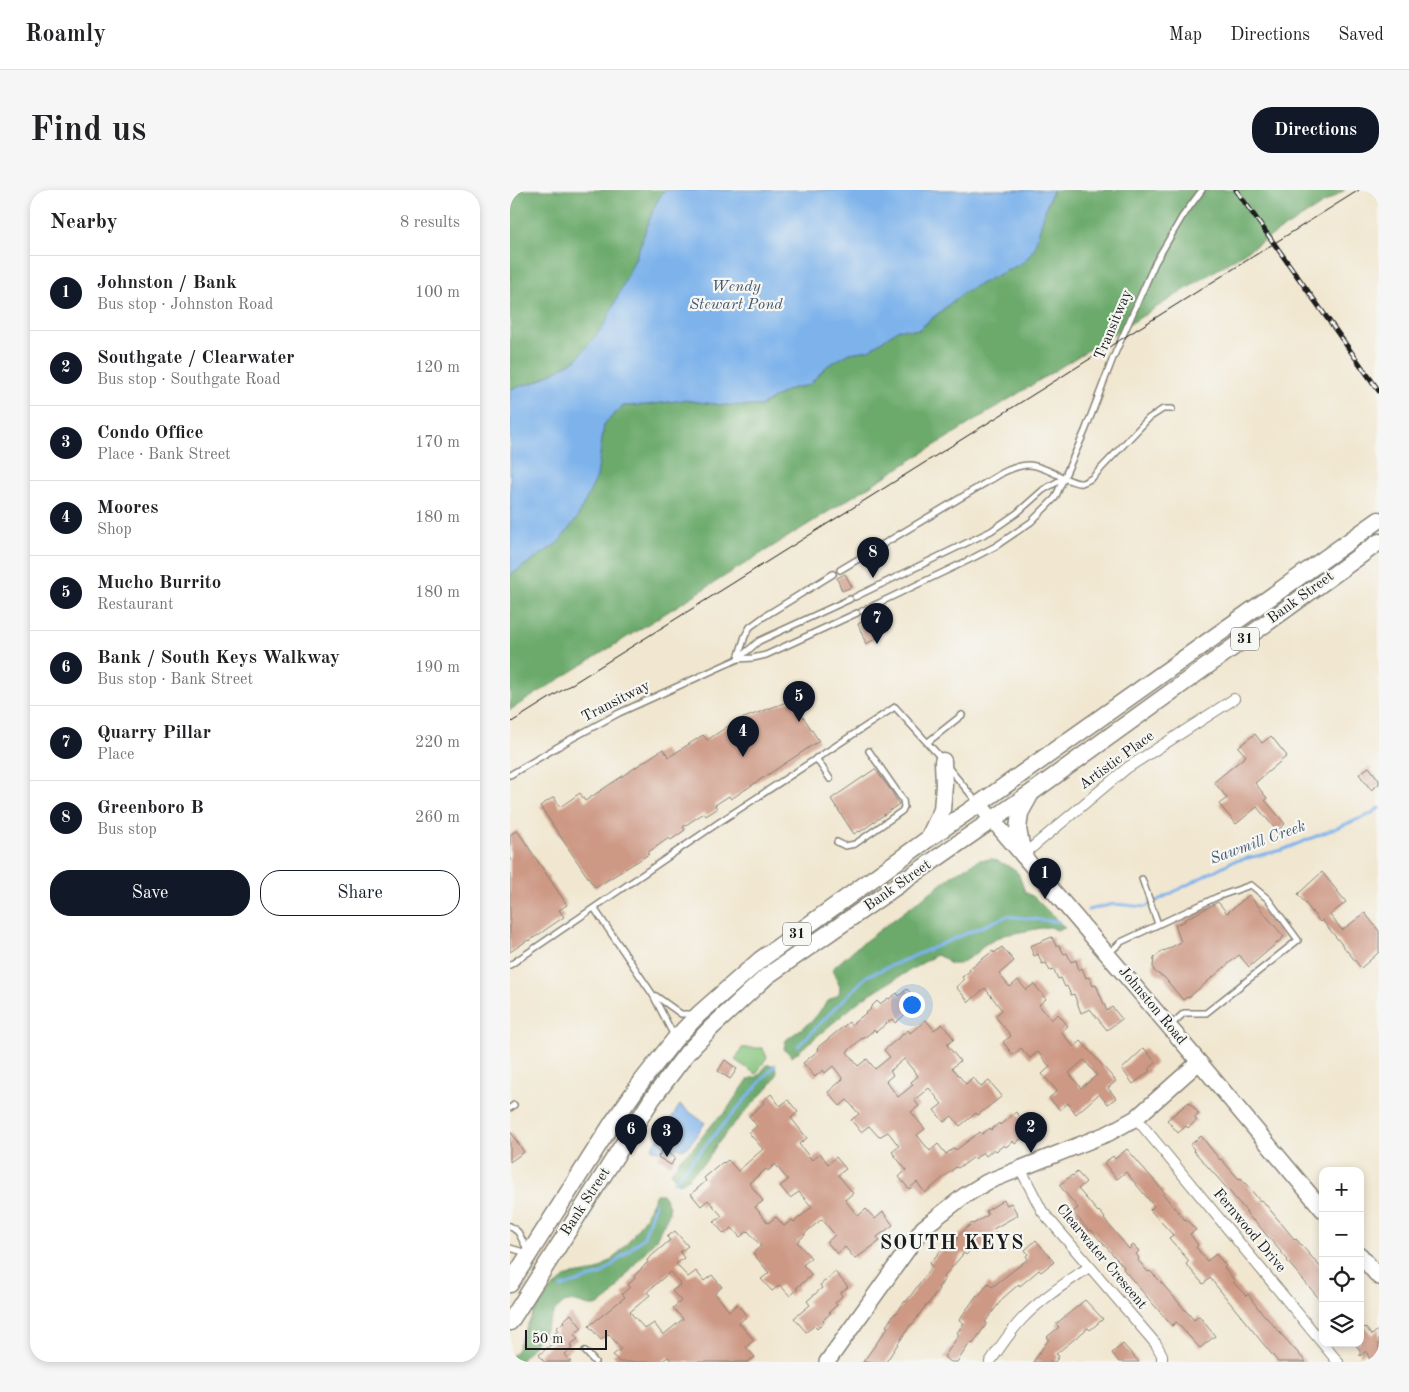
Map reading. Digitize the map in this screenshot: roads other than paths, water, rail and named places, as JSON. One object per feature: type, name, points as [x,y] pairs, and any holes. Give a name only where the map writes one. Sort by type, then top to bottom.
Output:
[{"type":"main road","name":"Bank Street","points":[[510,1284],[613,1122],[642,1081],[699,1014],[760,960],[1379,520]]},
{"type":"main road","name":"Bank Street","points":[[510,1322],[652,1100],[687,1053],[767,976],[1031,793],[1379,542]]},
{"type":"main road","points":[[928,839],[942,810],[943,761]]},
{"type":"main road","points":[[1023,855],[1018,830],[1020,813],[1031,793]]},
{"type":"main road","points":[[530,1254],[546,1266]]},
{"type":"street","name":"Artistic Place","points":[[1023,855],[1127,768],[1234,699]]},
{"type":"street","name":"Johnston Road","points":[[979,804],[1319,1205]]},
{"type":"street","points":[[827,1362],[923,1228],[964,1196],[987,1182],[1109,1133],[1136,1118],[1199,1062]]},
{"type":"street","name":"Fernwood Drive","points":[[1136,1118],[1338,1362]]},
{"type":"street","name":"Clearwater Crescent","points":[[1020,1168],[1042,1211],[1156,1344],[1162,1355],[1162,1362]]},
{"type":"street","points":[[1362,1257],[1379,1277]]},
{"type":"street","points":[[990,1362],[1022,1319],[1043,1300],[1089,1267]]},
{"type":"lane","name":"Transitway","points":[[738,659],[766,655],[971,559],[1005,540],[1031,522],[1049,505],[1055,498],[1085,431],[1135,307],[1155,263],[1182,217],[1202,190]]},
{"type":"lane","points":[[840,570],[1007,471],[1030,465],[1038,466],[1075,483],[1088,480],[1126,444],[1149,418],[1163,409],[1172,409]]},
{"type":"lane","name":"Transitway","points":[[510,775],[619,713],[738,659],[759,641],[991,531],[1016,513],[1042,490],[1064,478]]},
{"type":"lane","points":[[738,659],[745,636],[750,627],[833,574]]},
{"type":"lane","points":[[510,965],[816,758],[896,707],[928,742],[979,804]]},
{"type":"lane","points":[[928,742],[962,715]]},
{"type":"lane","points":[[837,842],[845,846],[855,844],[902,811],[904,806],[903,800],[869,751]]},
{"type":"lane","points":[[816,758],[830,779]]},
{"type":"lane","points":[[1142,879],[1158,924]]},
{"type":"lane","points":[[1107,954],[1121,942],[1158,924],[1218,897],[1251,885],[1268,899],[1298,940],[1206,1013],[1184,1013],[1169,1027]]},
{"type":"lane","points":[[594,908],[654,995],[676,1039]]},
{"type":"lane","points":[[654,995],[681,1014],[699,1014]]},
{"type":"lane","points":[[510,1226],[518,1232],[530,1254]]},
{"type":"lane","points":[[510,1248],[530,1254]]},
{"type":"lane","points":[[585,1351],[595,1362]]},
{"type":"water","name":"Wendy Stewart Pond","points":[[664,190],[1053,190],[1034,249],[1024,262],[964,292],[918,330],[899,329],[869,350],[850,353],[827,366],[809,385],[789,389],[760,406],[722,405],[683,400],[623,406],[604,424],[597,477],[577,518],[558,543],[510,575],[510,389],[536,382],[576,360],[605,324],[636,257],[655,205]]},
{"type":"water","points":[[680,1105],[705,1123],[688,1147],[681,1149],[678,1147],[674,1151],[670,1149],[669,1152],[662,1148],[659,1152],[652,1148]]},
{"type":"waterway","name":"Sawmill Creek","points":[[1088,910],[1114,904],[1145,907],[1231,862],[1282,850],[1371,814],[1379,808]]},
{"type":"waterway","name":"Sawmill Creek","points":[[798,1046],[867,976],[1007,916],[1059,922]]},
{"type":"waterway","name":"Sawmill Creek","points":[[674,1182],[775,1065]]},
{"type":"waterway","name":"Sawmill Creek","points":[[561,1287],[602,1274],[644,1237],[655,1203]]},
{"type":"tram line","points":[[510,723],[1359,190]]},
{"type":"railway","points":[[1236,190],[1379,391]]},
{"type":"place","name":"Greenboro B","points":[[873,578]]},
{"type":"place","name":"Quarry Pillar","points":[[877,644]]},
{"type":"place","name":"Mucho Burrito","points":[[799,722]]},
{"type":"place","name":"Moores","points":[[743,757]]},
{"type":"place","name":"Johnston / Bank","points":[[1045,899]]},
{"type":"place","name":"Southgate / Clearwater","points":[[1031,1153]]},
{"type":"place","name":"Bank / South Keys Walkway","points":[[631,1155]]},
{"type":"place","name":"Condo Office","points":[[667,1157]]},
{"type":"district","name":"SOUTH KEYS","points":[[952,1244]]}]
